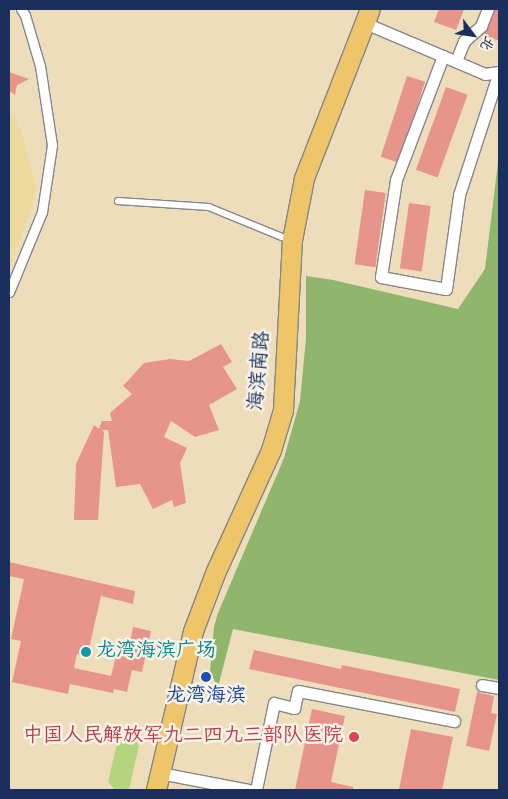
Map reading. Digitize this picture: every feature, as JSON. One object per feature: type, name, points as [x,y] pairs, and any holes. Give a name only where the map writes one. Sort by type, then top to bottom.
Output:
[{"type":"highway","name":"海滨南路","points":[[146,790],[182,627],[262,446],[272,407],[282,238],[295,177],[312,125],[365,13]]},
{"type":"highway","name":"海滨南路","points":[[158,782],[193,631],[215,573],[271,450],[283,410],[292,240],[304,178],[365,13]]},
{"type":"street","points":[[9,292],[42,212],[52,145],[40,66],[25,15],[21,9]]},
{"type":"street","points":[[456,61],[464,42],[481,26],[488,9]]},
{"type":"street","points":[[365,13],[444,56],[485,74],[499,72],[459,195],[446,288],[381,277],[396,180],[444,56]]},
{"type":"street","points":[[482,685],[499,688]]},
{"type":"street","points":[[256,790],[274,703],[294,708],[298,690],[454,721]]},
{"type":"street","points":[[158,782],[248,790]]},
{"type":"lane","points":[[118,201],[209,207],[282,238]]},
{"type":"green space","points":[[499,154],[499,680],[233,629],[218,687],[210,672],[214,627],[218,613],[284,458],[300,401],[306,338],[306,276],[333,280],[458,309],[485,269]]},
{"type":"green space","points":[[134,737],[139,746],[129,789],[115,790],[108,782],[117,743]]},
{"type":"sand","points":[[9,110],[19,124],[37,191],[9,271]]},
{"type":"building","points":[[439,9],[464,9],[456,30],[434,22]]},
{"type":"building","points":[[495,9],[499,9],[499,41],[484,35]]},
{"type":"building","points":[[9,72],[29,79],[17,85],[15,95],[9,91]]},
{"type":"building","points":[[407,76],[425,82],[399,163],[381,157]]},
{"type":"building","points":[[446,87],[468,95],[438,178],[416,170]]},
{"type":"building","points":[[365,190],[386,193],[375,267],[355,264]]},
{"type":"building","points":[[409,203],[431,206],[422,271],[400,268]]},
{"type":"building","points":[[221,344],[232,362],[223,367],[237,389],[209,405],[219,430],[195,437],[171,421],[164,437],[187,448],[180,463],[186,503],[174,507],[172,500],[153,509],[140,484],[116,487],[108,430],[102,430],[104,432],[98,520],[74,520],[76,464],[94,425],[99,429],[102,421],[112,421],[110,413],[132,394],[123,386],[144,363],[170,359],[189,361]]},
{"type":"building","points":[[9,562],[135,591],[133,604],[101,596],[87,657],[77,654],[74,668],[111,676],[116,656],[121,657],[124,647],[129,648],[133,627],[151,631],[142,672],[132,670],[127,692],[114,689],[113,693],[70,684],[68,694],[12,682],[21,641],[11,639],[24,579],[9,576]]},
{"type":"building","points":[[254,650],[341,669],[342,665],[460,689],[455,712],[249,669]]},
{"type":"building","points":[[477,692],[494,696],[491,713],[497,714],[489,751],[466,746]]},
{"type":"building","points":[[312,709],[345,716],[331,782],[353,787],[353,790],[295,790]]},
{"type":"building","points":[[411,729],[453,737],[442,790],[399,790]]},
{"type":"place","name":"龙湾海滨广场","points":[[86,652]]},
{"type":"place","name":"龙湾海滨","points":[[206,677]]},
{"type":"place","name":"中国人民解放军九二四九三部队医院","points":[[354,737]]}]
